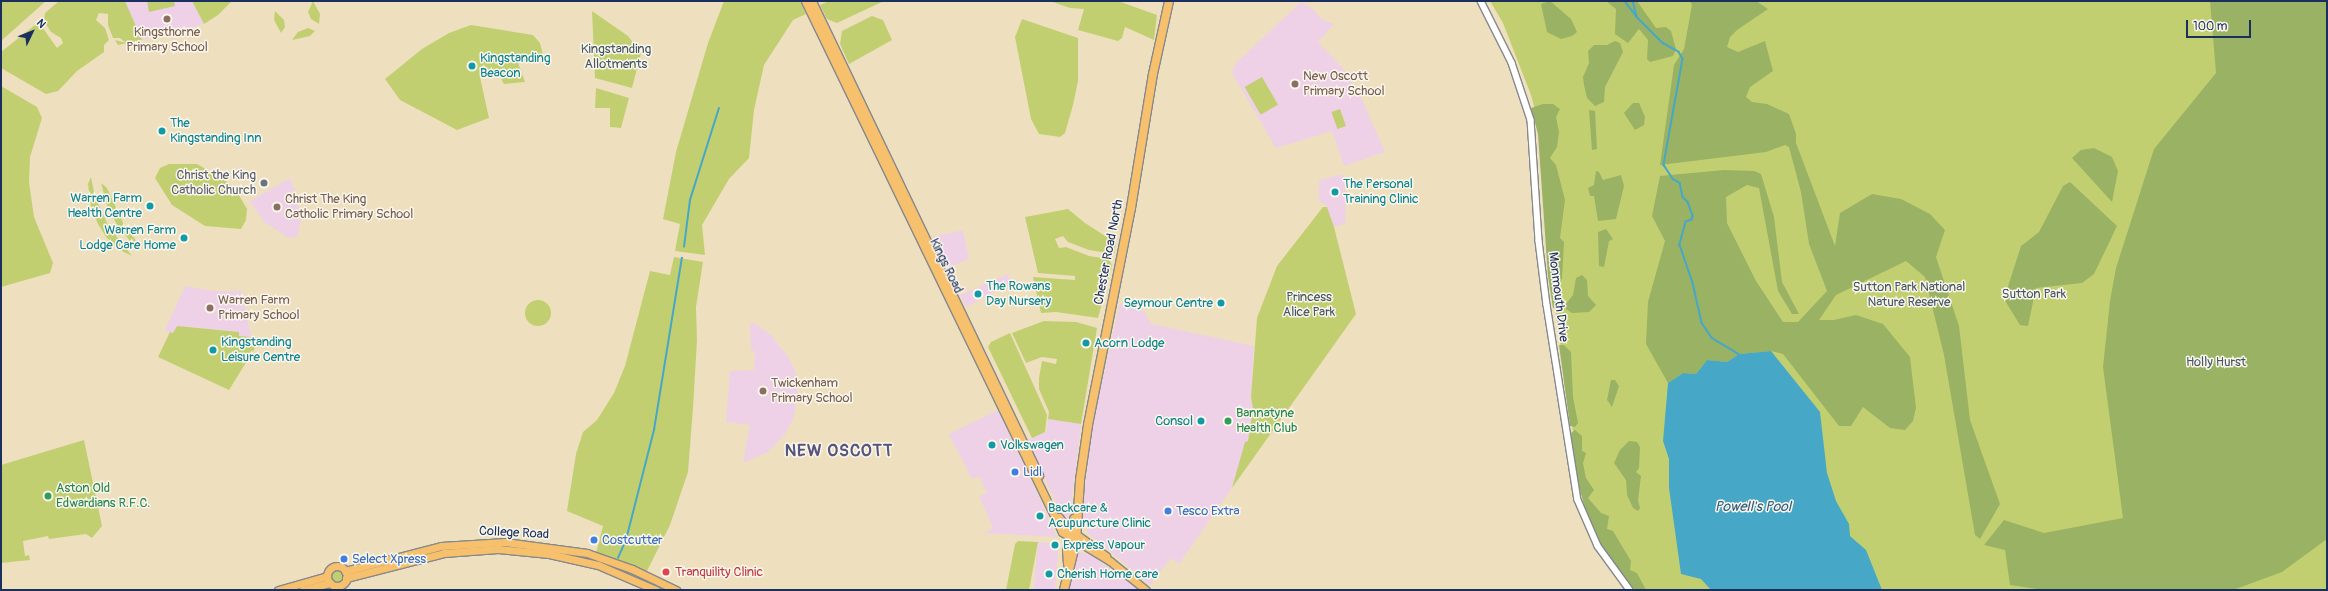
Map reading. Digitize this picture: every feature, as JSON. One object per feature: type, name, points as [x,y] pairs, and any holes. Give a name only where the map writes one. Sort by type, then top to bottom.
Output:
[{"type":"highway","name":"Chester Road North","points":[[1064,590],[1077,509],[1088,425],[1131,208],[1153,74],[1169,1]]},
{"type":"main road","name":"Kings Road","points":[[804,1],[1059,527],[1073,536]]},
{"type":"main road","name":"Kings Road","points":[[812,1],[1054,508],[1063,524],[1073,536]]},
{"type":"main road","points":[[1073,536],[1110,561],[1146,590]]},
{"type":"main road","name":"College Road","points":[[532,548],[598,565],[656,590]]},
{"type":"main road","name":"College Road","points":[[346,575],[439,554],[467,550],[532,548],[587,553],[632,568],[676,590]]},
{"type":"main road","points":[[303,590],[330,583],[340,586],[346,575],[335,567],[330,569],[327,576],[330,583]]},
{"type":"main road","points":[[278,590],[327,576]]},
{"type":"street","name":"Monmouth Drive","points":[[1481,1],[1512,63],[1531,120],[1539,241],[1547,305],[1578,500],[1598,546],[1630,590]]},
{"type":"shaded area","name":"Kingsthorne Primary School","points":[[125,1],[192,1],[204,24],[142,40]]},
{"type":"shaded area","name":"New Oscott Primary School","points":[[1301,2],[1313,9],[1321,19],[1334,24],[1318,42],[1341,66],[1360,95],[1385,152],[1344,166],[1332,131],[1276,148],[1232,73],[1235,64]]},
{"type":"shaded area","points":[[1343,174],[1346,194],[1345,224],[1332,227],[1326,204],[1319,202],[1319,180]]},
{"type":"shaded area","name":"Christ The King Catholic Primary School","points":[[290,178],[297,196],[301,219],[298,236],[289,238],[264,222],[250,201]]},
{"type":"shaded area","points":[[963,230],[969,259],[949,267],[945,264],[932,237]]},
{"type":"shaded area","points":[[1008,274],[1012,283],[966,307],[960,295]]},
{"type":"shaded area","name":"Warren Farm Primary School","points":[[185,286],[214,291],[242,291],[251,337],[239,336],[239,332],[192,327],[173,334],[165,330]]},
{"type":"shaded area","points":[[1120,303],[1144,311],[1151,324],[1254,346],[1251,397],[1253,409],[1248,441],[1232,488],[1179,564],[1171,558],[1150,585],[1088,533],[1082,516],[1092,428]]},
{"type":"shaded area","name":"Twickenham Primary School","points":[[750,323],[756,324],[771,335],[789,358],[796,373],[798,396],[793,419],[785,434],[768,452],[743,463],[750,425],[726,422],[730,371],[754,370],[755,351],[751,351]]},
{"type":"shaded area","points":[[998,410],[1057,537],[984,533],[993,528],[979,496],[987,493],[979,476],[972,479],[949,434]]},
{"type":"shaded area","points":[[1048,419],[1081,424],[1069,521],[1065,522],[1027,440],[1047,431]]},
{"type":"shaded area","points":[[1038,542],[1059,544],[1055,590],[1034,590]]},
{"type":"shaded area","points":[[1081,552],[1092,556],[1140,590],[1067,590],[1076,556]]},
{"type":"green space","points":[[1,1],[46,1],[1,41]]},
{"type":"green space","points":[[59,1],[125,1],[142,40],[118,45],[115,40],[126,43],[120,38],[113,38],[108,25],[108,14],[99,13],[96,20],[105,28],[109,40],[104,45],[104,52],[77,71],[58,91],[46,94],[1,68],[1,52],[35,25],[40,24],[57,48],[63,43],[61,38],[51,32],[44,21],[45,13]]},
{"type":"green space","points":[[147,1],[174,1],[175,6],[149,12]]},
{"type":"green space","points":[[192,1],[232,1],[218,15],[204,24]]},
{"type":"green space","points":[[313,1],[320,14],[319,24],[311,19],[308,12]]},
{"type":"green space","points":[[724,1],[800,1],[806,14],[793,20],[764,65],[754,110],[749,158],[729,179],[702,225],[705,255],[675,251],[680,224],[663,219],[676,152],[708,43]]},
{"type":"green space","points":[[829,1],[884,1],[837,23],[827,19],[820,5]]},
{"type":"green space","points":[[1050,1],[1118,1],[1157,15],[1154,40],[1125,27],[1122,38],[1118,41],[1078,30],[1084,9],[1070,8]]},
{"type":"green space","name":"Sutton Park","points":[[1490,1],[2327,1],[2327,590],[1638,590],[1590,520],[1579,474],[1547,253],[1543,141],[1531,95],[1503,23]]},
{"type":"green space","points":[[1550,1],[1571,19],[1577,32],[1572,36],[1561,39],[1547,32],[1541,4]]},
{"type":"green space","points":[[1606,1],[1637,1],[1656,28],[1666,27],[1671,31],[1676,49],[1673,56],[1650,62],[1647,59],[1648,40],[1639,29],[1628,43],[1615,34],[1616,9]]},
{"type":"green space","points":[[1690,1],[1756,1],[1768,9],[1737,30],[1730,37],[1727,47],[1738,52],[1765,41],[1773,71],[1750,87],[1746,97],[1752,102],[1767,104],[1789,114],[1796,134],[1796,143],[1835,246],[1840,213],[1872,194],[1901,199],[1930,214],[1945,230],[1936,257],[1959,326],[1970,420],[2000,504],[1980,539],[1975,535],[1944,355],[1925,277],[1906,261],[1836,295],[1819,320],[1834,320],[1856,315],[1883,324],[1910,357],[1916,408],[1913,421],[1905,430],[1890,428],[1863,407],[1851,426],[1839,426],[1783,354],[1771,351],[1739,354],[1727,362],[1707,360],[1696,374],[1683,373],[1668,383],[1646,344],[1648,302],[1665,241],[1652,216],[1660,176],[1724,170],[1754,171],[1761,174],[1774,217],[1782,282],[1799,314],[1792,314],[1778,291],[1759,188],[1747,185],[1726,197],[1727,223],[1756,281],[1783,322],[1798,322],[1827,291],[1809,244],[1801,192],[1789,147],[1785,145],[1766,152],[1660,165],[1674,65],[1684,49],[1692,5]]},
{"type":"green space","name":"Holly Hurst","points":[[2210,1],[2327,1],[2327,539],[2282,572],[2233,590],[2044,590],[2010,585],[2005,550],[1984,545],[2004,520],[2044,533],[2123,518],[2103,367],[2110,301],[2116,268],[2154,149],[2216,73]]},
{"type":"green space","points":[[275,11],[284,20],[285,27],[281,33],[274,20]]},
{"type":"green space","name":"Kingstanding Allotments","points":[[592,11],[628,36],[641,53],[632,88],[595,78]]},
{"type":"green space","points":[[872,16],[883,20],[892,40],[849,64],[840,44],[842,31]]},
{"type":"green space","points":[[1022,19],[1078,38],[1078,81],[1065,133],[1060,137],[1039,134],[1031,119],[1015,37]]},
{"type":"green space","points":[[471,25],[533,35],[540,43],[543,55],[518,63],[525,82],[504,84],[496,70],[480,77],[489,118],[457,130],[400,100],[385,79],[422,49],[449,33]]},
{"type":"green space","points":[[308,28],[315,31],[310,36],[292,40],[298,32]]},
{"type":"green space","points":[[1615,41],[1620,43],[1623,52],[1605,87],[1604,102],[1595,106],[1587,98],[1584,85],[1583,77],[1589,63],[1588,51],[1594,45],[1607,45]]},
{"type":"green space","points":[[1262,77],[1278,105],[1261,115],[1245,87]]},
{"type":"green space","points":[[1,86],[37,107],[42,118],[30,157],[29,182],[34,217],[53,263],[50,273],[1,287]]},
{"type":"green space","name":"Kingstanding Allotments","points":[[596,88],[629,98],[621,128],[610,127],[610,108],[595,108]]},
{"type":"green space","points":[[1633,103],[1639,103],[1645,117],[1644,125],[1635,130],[1624,113]]},
{"type":"green space","points":[[1543,104],[1553,104],[1560,109],[1556,117],[1559,132],[1557,147],[1550,158],[1556,165],[1565,200],[1560,238],[1564,242],[1562,279],[1557,288],[1563,301],[1557,309],[1553,308],[1548,276],[1538,134],[1531,108]]},
{"type":"green space","points":[[1340,109],[1346,126],[1337,129],[1331,112]]},
{"type":"green space","points":[[1589,110],[1595,111],[1597,149],[1592,150]]},
{"type":"green space","points":[[2094,148],[2112,157],[2118,171],[2112,202],[2072,158],[2081,150]]},
{"type":"green space","points":[[169,164],[197,164],[226,181],[236,190],[247,209],[246,220],[241,229],[205,226],[172,205],[155,178],[160,168]]},
{"type":"green space","points":[[1596,171],[1599,172],[1603,180],[1621,175],[1624,186],[1616,219],[1598,221],[1594,196],[1590,196],[1588,188],[1594,185]]},
{"type":"green space","points":[[91,177],[95,197],[109,227],[132,256],[120,250],[106,237],[98,224],[91,207],[88,184]]},
{"type":"green space","points":[[2070,182],[2117,226],[2094,274],[2082,283],[2036,288],[2028,326],[2020,325],[2004,299],[2021,246],[2039,232],[2063,186]]},
{"type":"green space","points":[[101,183],[107,188],[125,227],[135,239],[136,249],[116,223],[107,205]]},
{"type":"green space","name":"Princess Alice Park","points":[[1323,207],[1327,207],[1334,227],[1356,314],[1232,488],[1245,442],[1248,441],[1253,409],[1251,397],[1257,318],[1277,266]]},
{"type":"green space","points":[[1068,209],[1085,223],[1116,243],[1114,254],[1089,250],[1068,242],[1063,236],[1055,239],[1059,248],[1066,247],[1089,256],[1109,259],[1112,266],[1098,318],[1056,312],[1041,313],[1033,277],[1075,280],[1075,276],[1038,273],[1025,217]]},
{"type":"green space","points":[[1606,229],[1613,239],[1609,241],[1604,267],[1599,266],[1598,232]]},
{"type":"green space","points":[[674,257],[703,262],[696,307],[697,340],[688,472],[670,525],[647,571],[596,553],[603,526],[567,511],[576,454],[583,432],[597,420],[614,393],[625,366],[650,271],[670,275]]},
{"type":"green space","points":[[1582,275],[1587,280],[1588,296],[1596,305],[1589,312],[1572,313],[1566,309],[1566,304],[1573,295],[1576,278]]},
{"type":"green space","points":[[538,300],[547,304],[551,313],[547,322],[538,326],[529,322],[525,313],[529,304]]},
{"type":"green space","points":[[1044,321],[1076,322],[1097,328],[1081,424],[1048,419],[1049,412],[1039,389],[1039,378],[1042,361],[1056,364],[1057,359],[1042,357],[1026,363],[1012,333]]},
{"type":"green space","points":[[177,326],[239,332],[239,336],[251,337],[255,348],[229,390],[158,357],[170,332],[173,333]]},
{"type":"green space","points":[[1010,333],[1047,415],[1045,432],[1032,438],[988,347],[991,342]]},
{"type":"green space","points":[[1559,345],[1564,345],[1571,352],[1573,397],[1578,423],[1575,427],[1570,426]]},
{"type":"green space","points":[[1611,380],[1615,380],[1619,386],[1612,407],[1607,400]]},
{"type":"green space","points":[[1575,430],[1582,436],[1582,451],[1586,453],[1583,463],[1586,478],[1594,490],[1588,498],[1601,513],[1609,516],[1607,529],[1613,531],[1631,561],[1630,570],[1637,573],[1646,590],[1635,590],[1607,556],[1594,533],[1587,516],[1577,479],[1571,433]]},
{"type":"green space","name":"Aston Old Edwardians R.F.C.","points":[[84,440],[102,526],[92,538],[86,534],[49,539],[48,536],[23,541],[25,556],[29,555],[30,560],[1,563],[1,465]]},
{"type":"green space","points":[[1629,441],[1637,442],[1640,447],[1639,468],[1636,472],[1641,476],[1638,500],[1640,508],[1638,511],[1633,508],[1627,495],[1626,480],[1614,463],[1620,450]]},
{"type":"green space","points":[[1018,541],[1038,542],[1029,590],[1006,590],[1015,544]]},
{"type":"green space","points":[[337,569],[342,571],[344,576],[342,581],[337,583],[332,581],[330,576],[332,571]]},
{"type":"water","name":"Powell's Pool","points":[[1771,351],[1820,412],[1827,473],[1836,501],[1849,524],[1850,536],[1866,550],[1882,590],[1711,590],[1701,579],[1681,574],[1669,488],[1669,459],[1663,441],[1668,383],[1683,373],[1696,374],[1707,360],[1727,362],[1739,354]]},
{"type":"waterway","points":[[1625,1],[1637,17]]},
{"type":"waterway","points":[[1633,1],[1637,17],[1663,43],[1679,52],[1683,59],[1664,165],[1673,179],[1680,183],[1683,197],[1688,202],[1693,216],[1692,220],[1686,222],[1680,245],[1693,283],[1702,323],[1712,338],[1739,354]]},
{"type":"waterway","points":[[684,247],[690,200],[719,108]]},
{"type":"waterway","points":[[618,558],[626,540],[654,430],[682,258]]},
{"type":"place","name":"Kingsthorne Primary School","points":[[167,19]]},
{"type":"place","name":"Kingstanding Beacon","points":[[472,66]]},
{"type":"place","name":"New Oscott Primary School","points":[[1295,84]]},
{"type":"place","name":"The Kingstanding Inn","points":[[162,131]]},
{"type":"place","name":"Christ the King Catholic Church","points":[[264,183]]},
{"type":"place","name":"The Personal Training Clinic","points":[[1335,192]]},
{"type":"place","name":"Warren Farm Health Centre","points":[[150,206]]},
{"type":"place","name":"Christ The King Catholic Primary School","points":[[277,207]]},
{"type":"place","name":"Warren Farm Lodge Care Home","points":[[184,238]]},
{"type":"place","name":"The Rowans Day Nursery","points":[[978,294]]},
{"type":"place","name":"Seymour Centre","points":[[1221,303]]},
{"type":"place","name":"Warren Farm Primary School","points":[[210,308]]},
{"type":"place","name":"Acorn Lodge","points":[[1086,343]]},
{"type":"place","name":"Kingstanding Leisure Centre","points":[[213,350]]},
{"type":"place","name":"Twickenham Primary School","points":[[763,391]]},
{"type":"place","name":"Consol","points":[[1201,421]]},
{"type":"place","name":"Bannatyne Health Club","points":[[1228,421]]},
{"type":"place","name":"Volkswagen","points":[[992,445]]},
{"type":"place","name":"Lidl","points":[[1015,472]]},
{"type":"place","name":"Aston Old Edwardians R.F.C.","points":[[48,496]]},
{"type":"place","name":"Tesco Extra","points":[[1168,511]]},
{"type":"place","name":"Backcare & Acupuncture Clinic","points":[[1040,516]]},
{"type":"place","name":"Costcutter","points":[[594,540]]},
{"type":"place","name":"Express Vapour","points":[[1055,545]]},
{"type":"place","name":"Select Xpress","points":[[344,559]]},
{"type":"place","name":"Tranquility Clinic","points":[[666,572]]},
{"type":"place","name":"Cherish Home care","points":[[1049,574]]},
{"type":"district","name":"NEW OSCOTT","points":[[839,451]]},
{"type":"park label","name":"Sutton Park National Nature Reserve","points":[[1909,296]]}]
